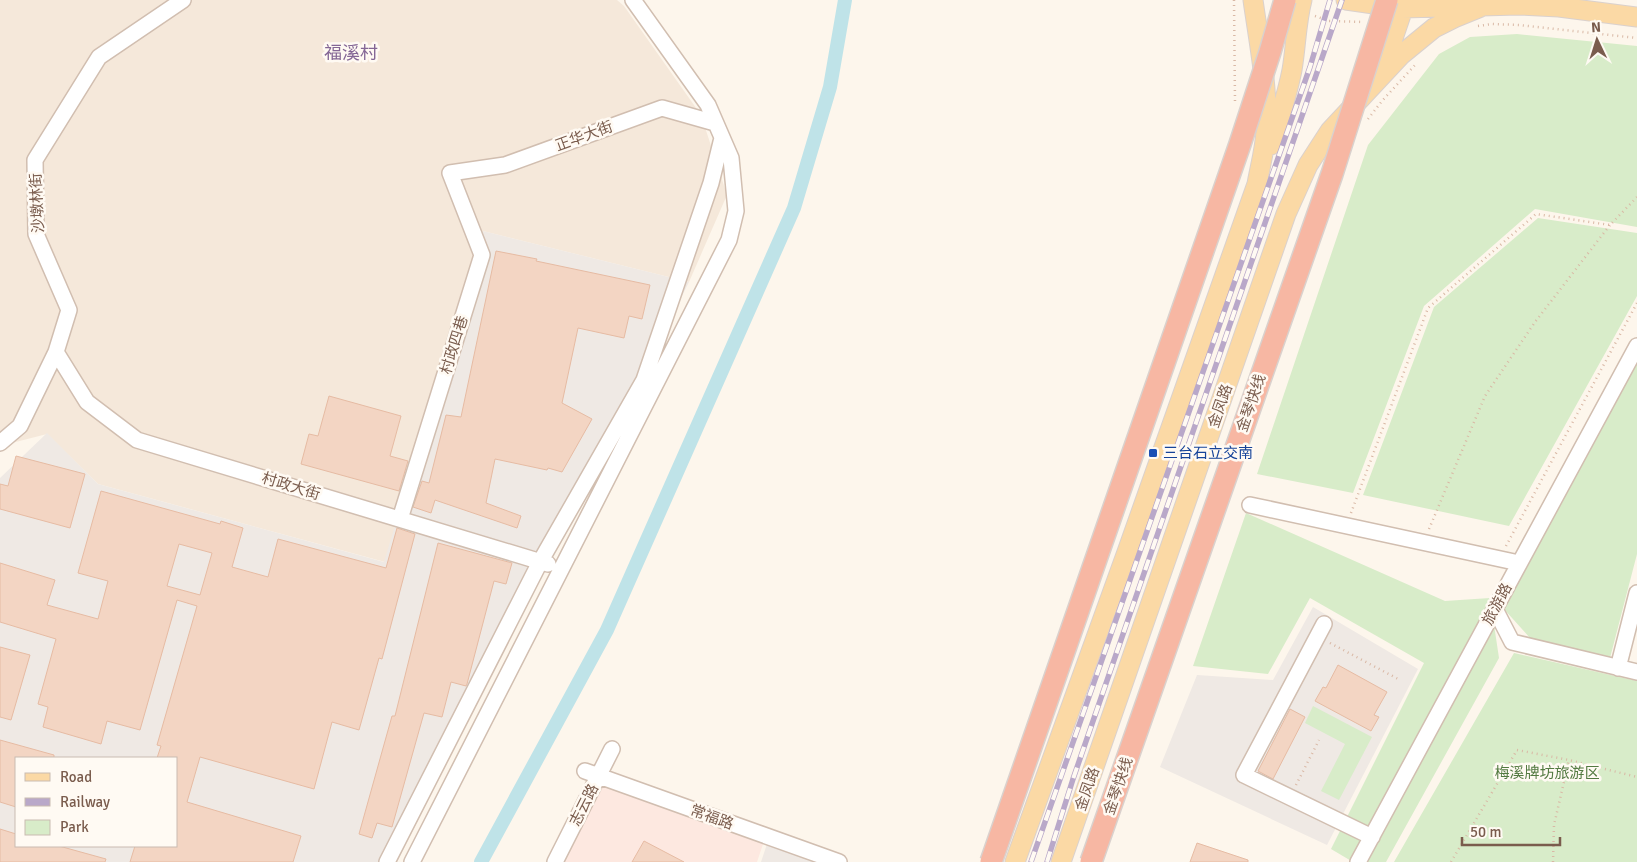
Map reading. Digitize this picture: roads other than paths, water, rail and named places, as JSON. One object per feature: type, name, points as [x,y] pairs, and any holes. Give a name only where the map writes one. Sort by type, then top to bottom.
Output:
[{"type":"highway","name":"金琴快线","points":[[1091,862],[1332,174],[1398,3]]},
{"type":"highway","points":[[992,862],[1270,52],[1295,4]]},
{"type":"main road","points":[[1253,0],[1263,65],[1266,113],[1266,133],[1257,184]]},
{"type":"main road","points":[[1346,0],[1481,7],[1519,5],[1559,7],[1637,17]]},
{"type":"main road","name":"金凤路","points":[[1061,862],[1286,214],[1308,165],[1330,131],[1379,79],[1398,3]]},
{"type":"main road","points":[[1014,862],[1127,552],[1285,104],[1292,69],[1295,4]]},
{"type":"main road","points":[[1379,79],[1400,56],[1434,28],[1481,7]]},
{"type":"street","name":"沙墩林街","points":[[0,443],[20,426],[56,352],[69,310],[36,234],[35,160],[99,57],[183,0]]},
{"type":"street","points":[[412,862],[729,240],[736,211],[731,158],[708,105],[632,0]]},
{"type":"street","name":"正华大街","points":[[450,173],[505,165],[662,108],[716,123]]},
{"type":"street","points":[[387,862],[540,562],[644,380],[711,183],[722,138]]},
{"type":"street","name":"村政四巷","points":[[400,519],[482,254],[450,173]]},
{"type":"street","name":"旅游路","points":[[1358,862],[1637,346]]},
{"type":"street","name":"村政大街","points":[[56,352],[87,402],[137,440],[561,568]]},
{"type":"street","points":[[1250,505],[1520,563]]},
{"type":"street","points":[[1618,668],[1637,593]]},
{"type":"street","points":[[1495,608],[1512,642],[1637,672]]},
{"type":"street","points":[[1321,630],[1244,775],[1372,837]]},
{"type":"street","name":"志云路","points":[[555,862],[591,774],[612,749]]},
{"type":"street","name":"常福路","points":[[591,774],[840,862]]},
{"type":"waterway","points":[[481,862],[607,630],[794,208],[830,87],[845,0]]},
{"type":"railway","points":[[1031,862],[1310,67],[1330,0]]},
{"type":"railway","points":[[1047,862],[1073,779],[1342,0]]},
{"type":"place","name":"三台石立交南","points":[[1153,453]]},
{"type":"district","name":"福溪村","points":[[351,53]]},
{"type":"park label","name":"梅溪牌坊旅游区","points":[[1547,773]]}]
